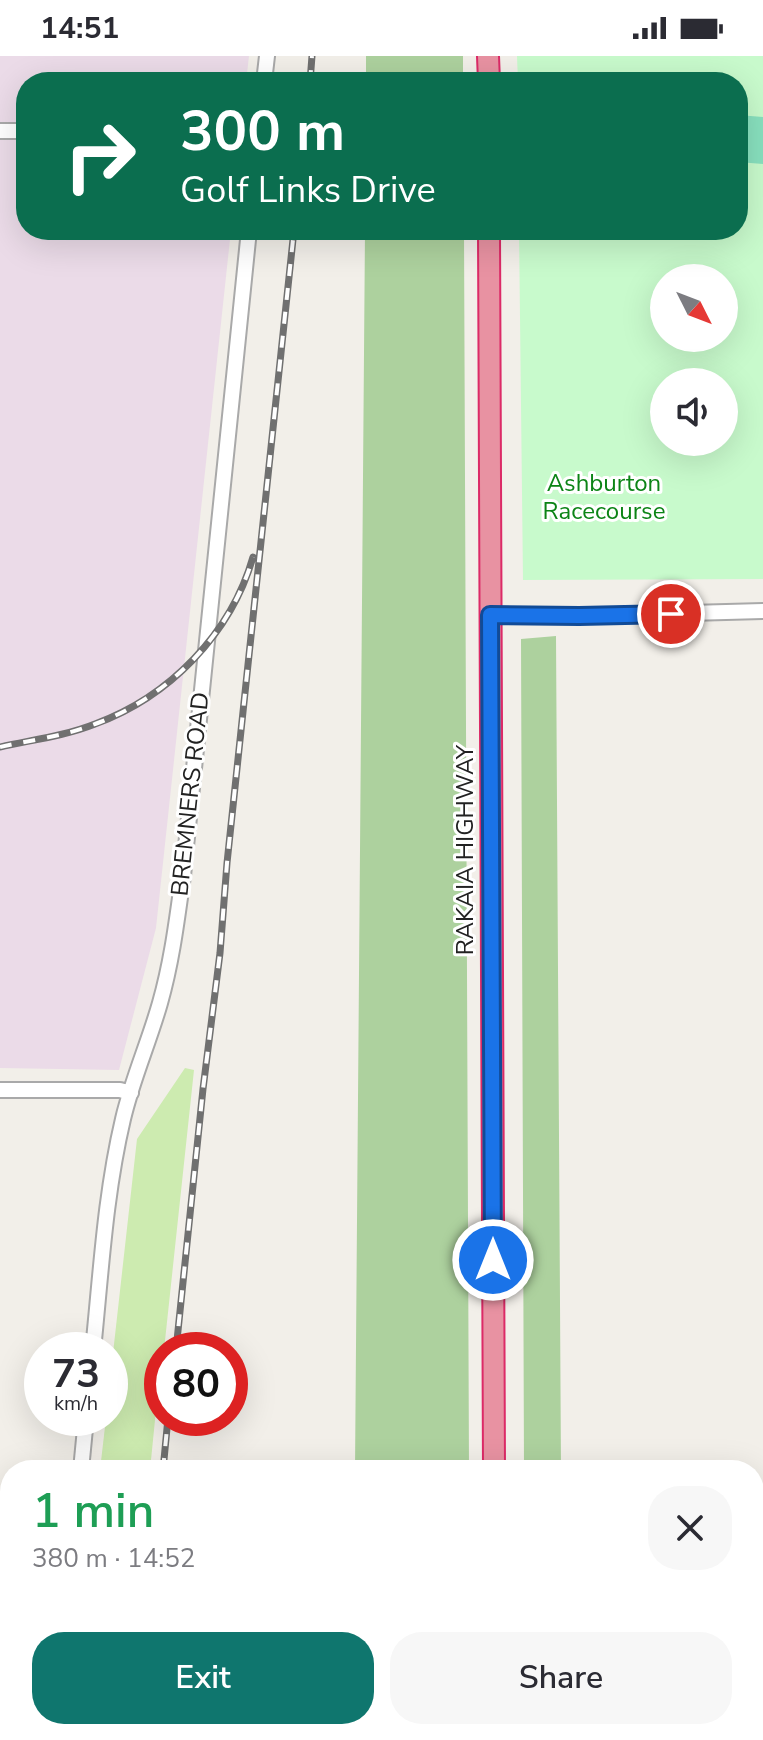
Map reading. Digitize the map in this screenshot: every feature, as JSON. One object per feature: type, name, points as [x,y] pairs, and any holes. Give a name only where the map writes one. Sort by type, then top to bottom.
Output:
[{"type":"highway","name":"RAKAIA HIGHWAY","points":[[489,240],[494,1460]]},
{"type":"street","name":"BREMNERS ROAD","points":[[95,1332],[110,1186],[123,1118],[161,1002],[176,924],[248,240]]},
{"type":"street","points":[[490,615],[763,611]]},
{"type":"street","points":[[0,1090],[120,1090],[131,1093]]},
{"type":"street","points":[[82,1460],[84,1436]]},
{"type":"shaded area","points":[[0,56],[249,56],[247,72],[16,72],[16,240],[230,240],[156,928],[119,1070],[0,1068]]},
{"type":"green space","points":[[366,56],[463,56],[463,72],[366,72]]},
{"type":"green space","name":"Ashburton Racecourse","points":[[517,56],[763,56],[763,579],[523,580],[519,240],[748,240],[748,72],[518,72]]},
{"type":"green space","points":[[748,116],[763,117],[763,164],[748,163]]},
{"type":"green space","points":[[365,240],[464,240],[469,1460],[355,1460]]},
{"type":"green space","points":[[556,636],[561,1460],[524,1460],[521,639]]},
{"type":"green space","points":[[185,1068],[194,1070],[166,1332],[144,1332],[144,1436],[153,1436],[151,1460],[101,1460],[104,1436],[128,1436],[128,1332],[115,1332],[137,1139]]},
{"type":"railway","points":[[311,72],[312,56]]},
{"type":"railway","points":[[178,1332],[293,240]]},
{"type":"railway","points":[[0,747],[60,735],[95,724],[122,712],[172,680],[213,637],[243,585],[253,557]]},
{"type":"railway","points":[[164,1460],[166,1436]]},
{"type":"route","points":[[493,1260],[490,615],[671,614]]}]
